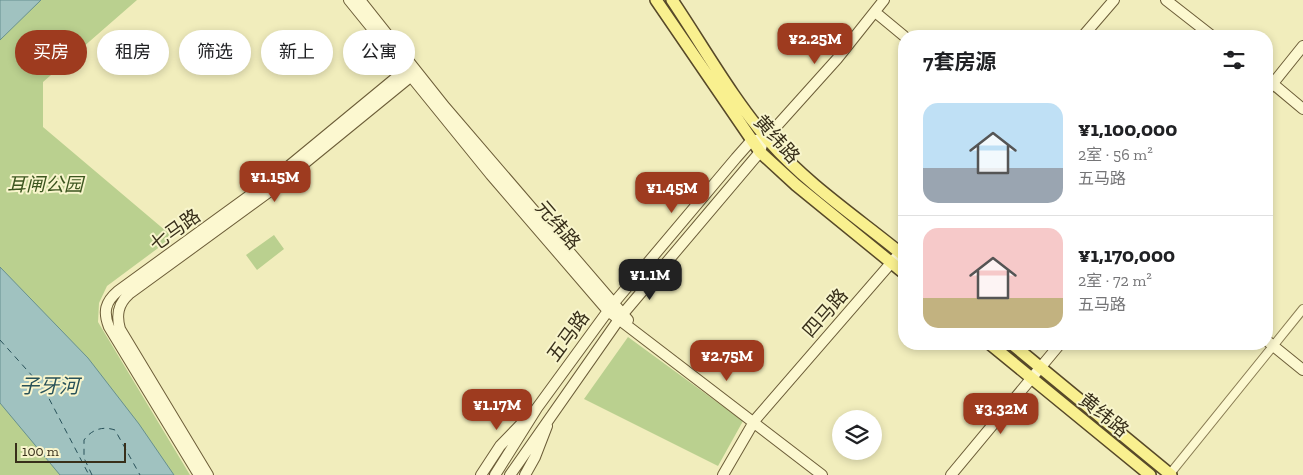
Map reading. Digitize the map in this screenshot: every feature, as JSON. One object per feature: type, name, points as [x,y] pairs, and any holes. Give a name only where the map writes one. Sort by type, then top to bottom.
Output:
[{"type":"main road","name":"黄纬路","points":[[656,0],[760,152],[796,185],[898,268]]},
{"type":"main road","name":"黄纬路","points":[[672,0],[766,138],[794,165],[898,249]]},
{"type":"main road","name":"黄纬路","points":[[997,350],[1150,475]]},
{"type":"main road","name":"黄纬路","points":[[1020,350],[1170,475]]},
{"type":"street","name":"元纬路","points":[[349,0],[375,30]]},
{"type":"street","name":"元纬路","points":[[360,0],[381,30]]},
{"type":"street","name":"五马路","points":[[510,475],[620,317],[760,152],[766,138],[837,59],[884,0]]},
{"type":"street","points":[[1088,30],[1114,0]]},
{"type":"street","points":[[1166,0],[1204,30]]},
{"type":"street","points":[[875,12],[898,31]]},
{"type":"street","points":[[1273,79],[1303,46]]},
{"type":"street","name":"七马路","points":[[208,475],[120,330],[119,310],[123,300],[273,189],[405,75]]},
{"type":"street","name":"七马路","points":[[198,475],[109,327],[104,312],[106,304],[114,294],[278,175],[405,75]]},
{"type":"street","name":"元纬路","points":[[413,75],[610,308],[822,475]]},
{"type":"street","points":[[1273,88],[1303,109]]},
{"type":"street","points":[[751,141],[766,138]]},
{"type":"street","name":"五马路","points":[[495,475],[537,408],[610,308],[751,141]]},
{"type":"street","name":"四马路","points":[[723,475],[754,422],[898,256]]},
{"type":"street","points":[[1273,340],[1303,309]]},
{"type":"street","points":[[1273,345],[1303,370]]},
{"type":"street","points":[[946,475],[1055,350]]},
{"type":"street","points":[[1170,475],[1265,350]]},
{"type":"street","points":[[951,475],[1030,377]]},
{"type":"street","points":[[481,475],[516,428],[537,408]]},
{"type":"street","points":[[525,475],[535,457],[550,417]]},
{"type":"street","name":"元纬路","points":[[754,422],[828,475]]},
{"type":"green space","name":"耳闸公园","points":[[40,0],[137,0],[103,30],[97,30],[97,35],[87,44],[87,30],[15,30],[15,75],[51,75],[43,82],[43,127],[173,237],[107,286],[99,303],[98,322],[190,475],[0,475],[0,40]]},
{"type":"green space","points":[[274,235],[284,249],[257,270],[246,255]]},
{"type":"green space","points":[[628,337],[743,421],[718,466],[584,399]]},
{"type":"water","points":[[0,0],[41,0],[0,40]]},
{"type":"water","name":"子牙河","points":[[0,267],[88,358],[139,424],[174,475],[60,475],[0,403]]},
{"type":"ferry route","points":[[0,340],[44,389],[89,475]]},
{"type":"ferry route","points":[[92,475],[84,458],[84,440],[94,431],[106,428],[115,430],[140,475]]}]
